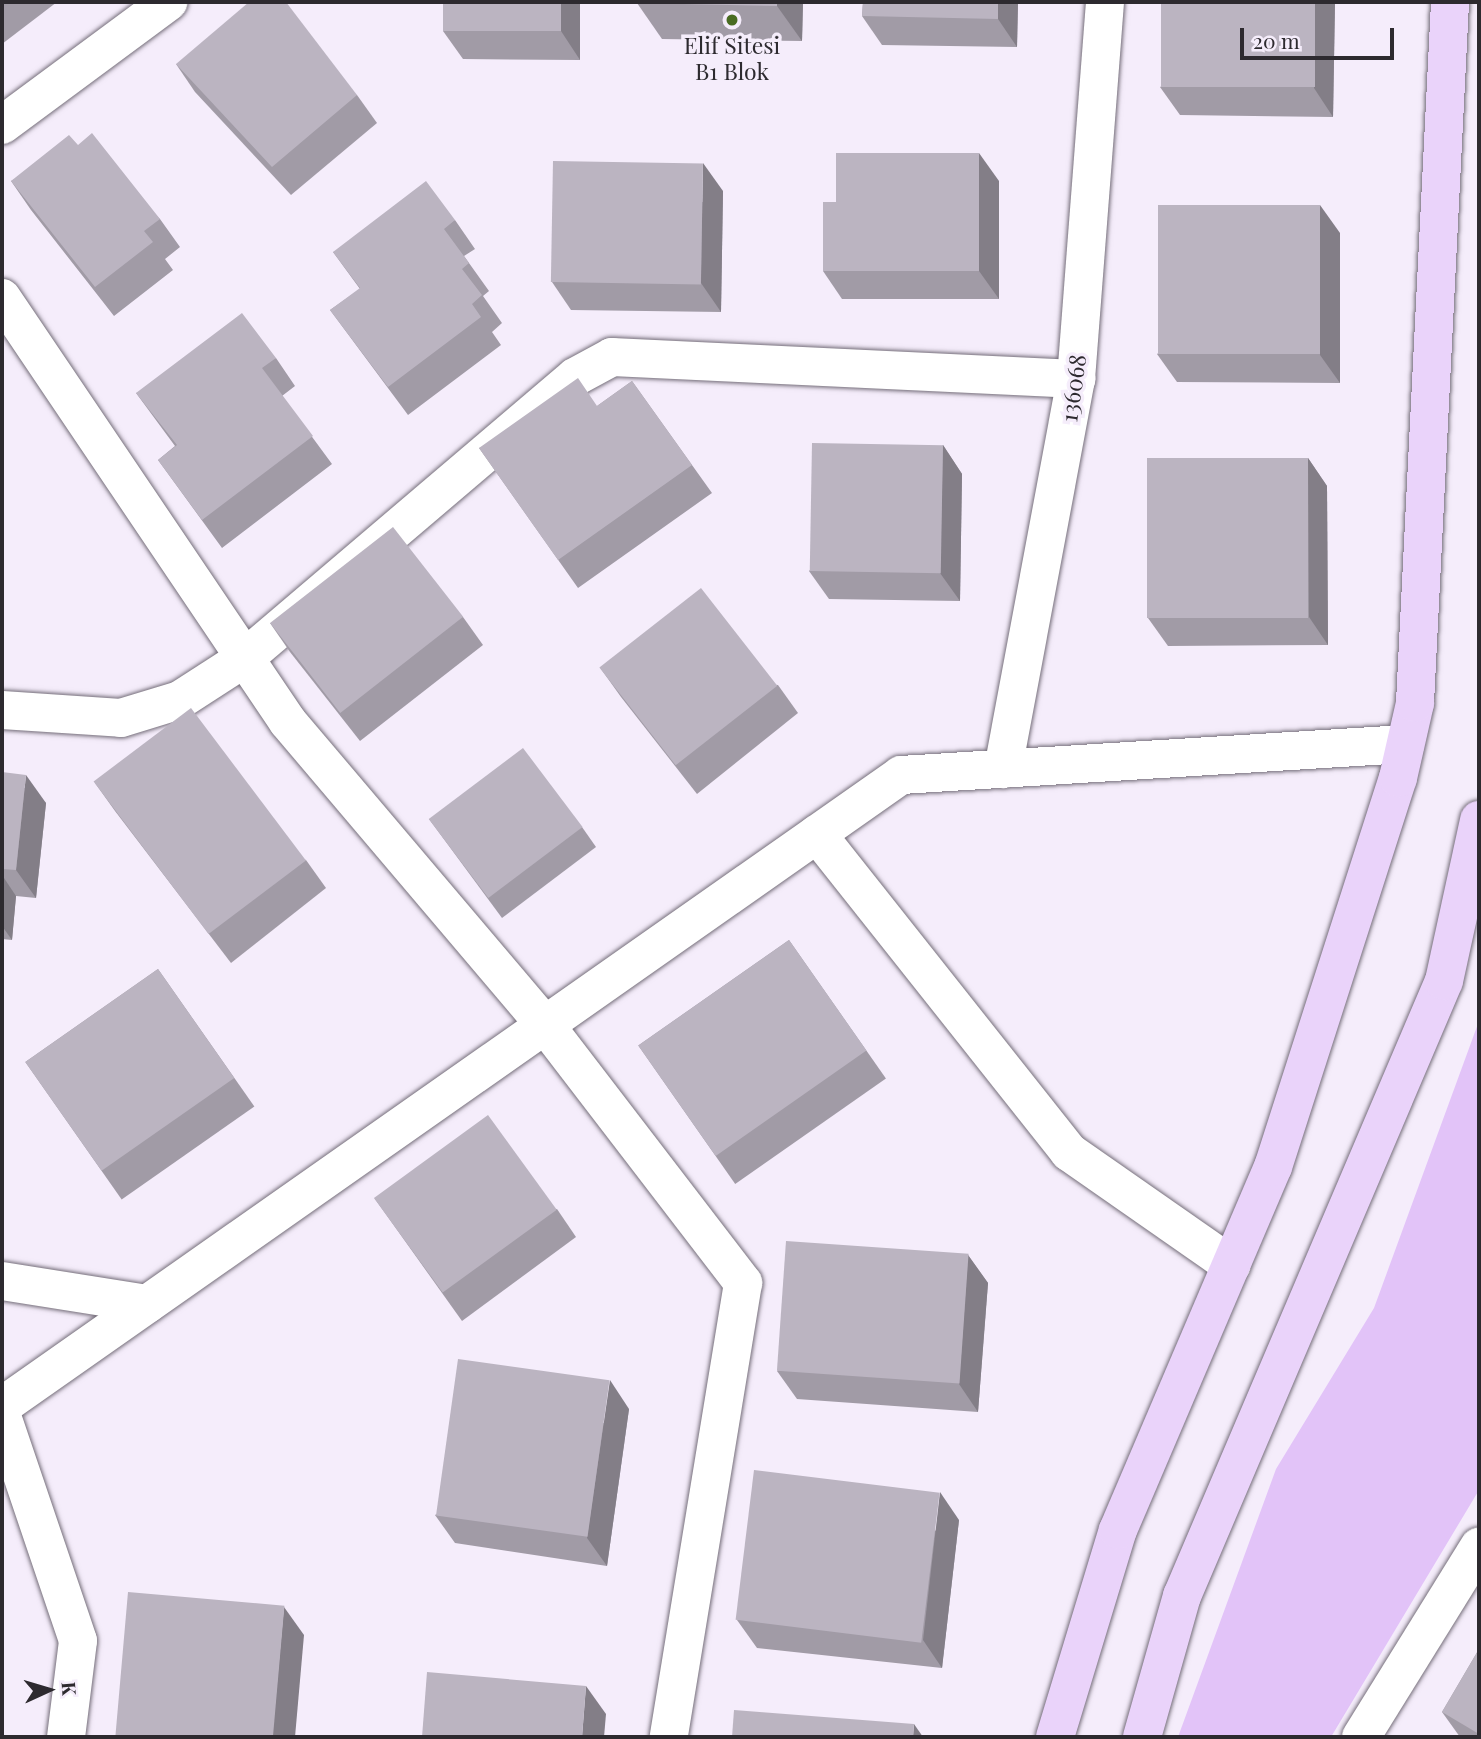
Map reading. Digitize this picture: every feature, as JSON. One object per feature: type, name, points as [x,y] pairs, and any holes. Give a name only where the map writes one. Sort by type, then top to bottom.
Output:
[{"type":"main road","points":[[1055,1737],[1118,1530],[1273,1167],[1405,744],[1415,703],[1450,2]]},
{"type":"main road","points":[[1142,1737],[1182,1596],[1444,981],[1479,820]]},
{"type":"street","points":[[2,125],[168,2]]},
{"type":"street","name":"136068","points":[[1003,769],[1076,379],[1105,2]]},
{"type":"street","points":[[2,298],[288,722],[546,1026],[743,1283],[670,1737]]},
{"type":"street","points":[[2,710],[121,718],[180,700],[245,658],[575,377],[612,357],[1076,379]]},
{"type":"street","points":[[2,1406],[901,775],[1405,744]]},
{"type":"street","points":[[817,834],[1069,1152],[1231,1265]]},
{"type":"street","points":[[2,1281],[147,1304]]},
{"type":"street","points":[[2,1416],[78,1641],[66,1737]]},
{"type":"street","points":[[1361,1737],[1479,1547]]},
{"type":"shaded area","points":[[1479,1021],[1479,1490],[1331,1737],[1178,1737],[1276,1469],[1374,1308]]},
{"type":"building","points":[[249,2],[286,2],[357,95],[272,167],[176,64]]},
{"type":"building","points":[[443,2],[561,2],[561,31],[443,31]]},
{"type":"building","points":[[777,2],[777,6],[637,3]]},
{"type":"building","points":[[863,2],[998,2],[998,19],[862,16]]},
{"type":"building","points":[[1161,2],[1315,2],[1315,87],[1161,87]]},
{"type":"building","points":[[92,133],[160,219],[144,231],[153,242],[95,287],[11,181],[69,135],[78,145]]},
{"type":"building","points":[[836,153],[979,153],[979,271],[823,271],[823,202],[836,202]]},
{"type":"building","points":[[553,161],[703,164],[701,285],[551,282]]},
{"type":"building","points":[[426,181],[455,220],[444,229],[469,263],[462,269],[482,295],[472,304],[481,317],[388,387],[330,310],[360,288],[333,252]]},
{"type":"building","points":[[1158,205],[1320,205],[1320,354],[1158,354]]},
{"type":"building","points":[[242,313],[276,358],[262,368],[313,436],[202,520],[158,460],[177,445],[136,393]]},
{"type":"building","points":[[578,378],[597,406],[632,381],[692,465],[558,560],[479,448]]},
{"type":"building","points":[[812,443],[943,445],[941,573],[810,571]]},
{"type":"building","points":[[1147,458],[1308,458],[1308,618],[1147,618]]},
{"type":"building","points":[[393,527],[463,617],[340,713],[270,623]]},
{"type":"building","points":[[701,588],[777,686],[676,765],[599,667]]},
{"type":"building","points":[[191,708],[306,861],[209,934],[94,781]]},
{"type":"building","points":[[523,748],[583,827],[488,898],[429,819]]},
{"type":"building","points":[[2,772],[26,775],[16,870],[2,869]]},
{"type":"building","points":[[789,940],[866,1051],[716,1156],[638,1046]]},
{"type":"building","points":[[158,969],[234,1078],[102,1171],[25,1062]]},
{"type":"building","points":[[488,1115],[557,1210],[443,1293],[374,1198]]},
{"type":"building","points":[[786,1241],[969,1254],[959,1383],[777,1371]]},
{"type":"building","points":[[458,1359],[610,1380],[588,1537],[436,1515]]},
{"type":"building","points":[[754,1470],[940,1493],[921,1643],[736,1620]]},
{"type":"building","points":[[128,1592],[284,1606],[273,1737],[115,1737]]},
{"type":"building","points":[[1479,1649],[1479,1734],[1442,1712]]},
{"type":"building","points":[[427,1672],[586,1686],[582,1737],[422,1737]]},
{"type":"building","points":[[734,1710],[914,1724],[913,1737],[732,1737]]},
{"type":"place","name":"Elif Sitesi B1 Blok","points":[[732,20]]}]
